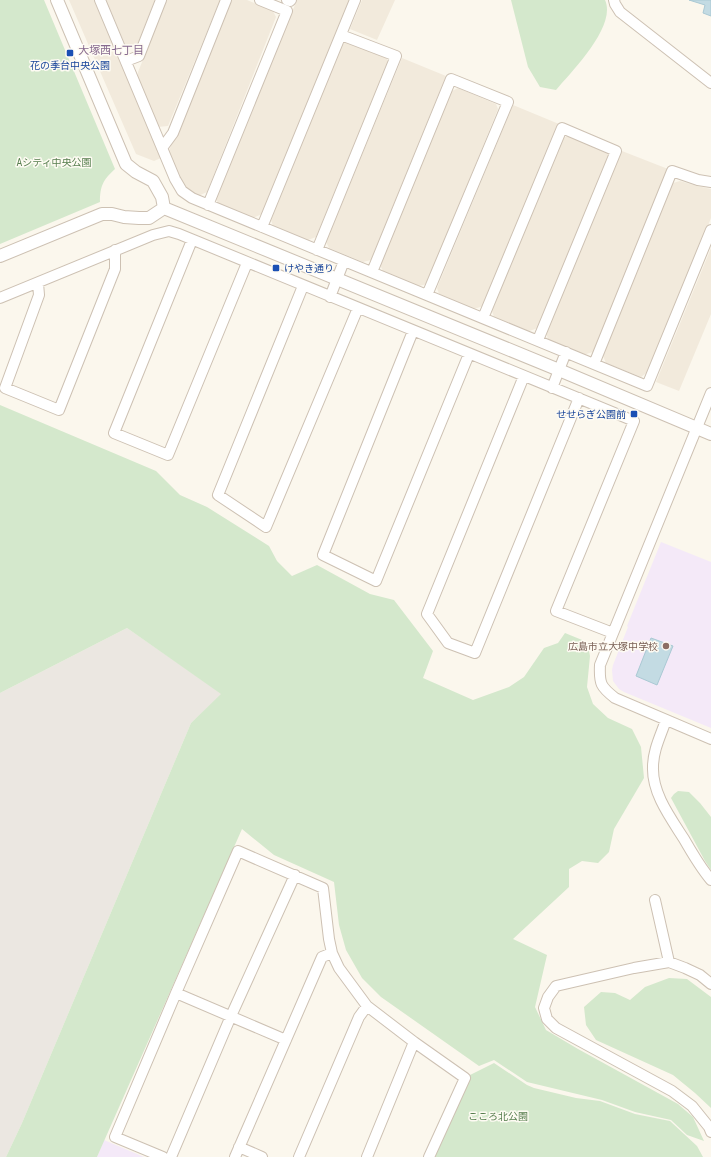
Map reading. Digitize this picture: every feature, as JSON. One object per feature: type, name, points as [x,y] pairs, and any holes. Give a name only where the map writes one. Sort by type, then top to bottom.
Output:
[{"type":"street","points":[[57,0],[126,164],[136,172],[154,181],[162,197],[164,208]]},
{"type":"street","points":[[100,0],[175,179],[182,191],[192,198],[208,205],[647,386],[711,230]]},
{"type":"street","points":[[126,61],[139,56],[161,0]]},
{"type":"street","points":[[162,148],[173,133],[226,0]]},
{"type":"street","points":[[208,205],[287,11],[260,0]]},
{"type":"street","points":[[287,0],[290,2],[291,0]]},
{"type":"street","points":[[262,227],[355,0]]},
{"type":"street","points":[[614,0],[620,12],[711,83]]},
{"type":"street","points":[[317,250],[396,56],[341,35]]},
{"type":"street","points":[[372,272],[451,79],[508,102],[428,295]]},
{"type":"street","points":[[483,318],[562,128],[616,151],[538,340]]},
{"type":"street","points":[[594,364],[672,171],[698,180],[711,182]]},
{"type":"street","points":[[0,256],[102,214],[149,218],[164,208]]},
{"type":"street","points":[[164,208],[711,434]]},
{"type":"street","points":[[1,296],[38,283],[153,235],[169,232],[192,240],[634,421],[556,611],[613,633]]},
{"type":"street","points":[[192,240],[114,433],[168,455],[247,263]]},
{"type":"street","points":[[38,283],[39,295],[5,388],[59,410],[115,269],[115,250]]},
{"type":"street","points":[[330,297],[344,261]]},
{"type":"street","points":[[303,286],[218,495],[266,527],[358,308]]},
{"type":"street","points":[[413,331],[323,555],[376,581],[469,354]]},
{"type":"street","points":[[552,388],[566,352]]},
{"type":"street","points":[[524,376],[427,614],[448,643],[475,653],[579,398]]},
{"type":"street","points":[[711,393],[600,665],[599,679],[605,690],[615,698],[711,739]]},
{"type":"street","points":[[666,720],[656,748],[653,767],[655,786],[662,803],[701,867],[711,880]]},
{"type":"street","points":[[164,1157],[115,1137],[238,850],[323,888],[332,953],[339,968],[367,1006],[465,1078],[429,1157]]},
{"type":"street","points":[[171,1157],[231,1016],[295,875]]},
{"type":"street","points":[[655,900],[668,962]]},
{"type":"street","points":[[235,1157],[322,957],[332,953]]},
{"type":"street","points":[[711,984],[700,975],[668,962],[634,968],[556,986],[548,997],[544,1008],[548,1019],[556,1028],[672,1091],[692,1106],[709,1127],[711,1132]]},
{"type":"street","points":[[176,993],[286,1040]]},
{"type":"street","points":[[299,1157],[359,1017],[367,1006]]},
{"type":"street","points":[[367,1157],[414,1042]]},
{"type":"street","points":[[239,1147],[262,1157]]},
{"type":"shaded area","points":[[69,0],[95,0],[161,158],[154,161],[136,154]]},
{"type":"shaded area","points":[[106,0],[155,0],[137,45],[126,47]]},
{"type":"shaded area","points":[[167,0],[220,0],[168,126],[157,127],[137,80],[138,72]]},
{"type":"shaded area","points":[[229,0],[247,0],[273,11],[276,17],[207,192],[198,196],[188,191],[181,183],[168,153]]},
{"type":"shaded area","points":[[297,0],[351,0],[262,214],[253,218],[219,204],[215,198]]},
{"type":"shaded area","points":[[362,0],[395,0],[377,40],[350,29]]},
{"type":"shaded area","points":[[348,42],[386,57],[388,62],[316,237],[308,240],[273,226],[271,220],[342,44]]},
{"type":"shaded area","points":[[402,58],[446,76],[371,260],[363,262],[329,248],[326,242]]},
{"type":"shaded area","points":[[458,88],[496,104],[498,109],[427,284],[419,286],[383,271],[380,265],[452,91]]},
{"type":"shaded area","points":[[513,105],[559,124],[483,306],[474,309],[439,294],[437,288]]},
{"type":"shaded area","points":[[571,136],[608,152],[610,156],[538,328],[529,331],[494,317],[492,311],[564,137]]},
{"type":"shaded area","points":[[622,151],[668,169],[593,352],[583,355],[549,341],[546,334]]},
{"type":"shaded area","points":[[680,181],[711,189],[711,218],[649,371],[641,377],[606,363],[603,356],[673,183]]},
{"type":"shaded area","points":[[711,248],[711,314],[679,391],[656,382]]},
{"type":"shaded area","name":"広島市立大塚中学校","points":[[661,542],[711,562],[711,728],[624,692],[619,689],[613,681],[613,665]]},
{"type":"shaded area","points":[[127,628],[222,694],[191,723],[22,1123],[6,1157],[0,1157],[0,693]]},
{"type":"shaded area","points":[[104,1140],[144,1157],[97,1157]]},
{"type":"green space","name":"Aシティ中央公園","points":[[0,0],[44,0],[115,169],[103,184],[100,202],[0,244]]},
{"type":"green space","points":[[511,0],[605,0],[607,11],[605,22],[599,35],[582,60],[556,90],[540,87],[528,67]]},
{"type":"green space","points":[[0,405],[156,471],[180,495],[207,507],[269,546],[277,561],[292,576],[317,565],[370,594],[394,600],[433,651],[423,678],[473,700],[509,687],[524,677],[544,648],[558,643],[565,633],[587,642],[590,656],[587,687],[593,704],[608,718],[632,729],[641,747],[644,778],[614,829],[609,852],[598,863],[582,861],[569,869],[569,887],[513,939],[547,955],[535,1007],[546,1030],[678,1104],[693,1117],[704,1141],[687,1135],[671,1120],[635,1112],[602,1100],[527,1082],[494,1060],[479,1066],[381,997],[362,978],[346,950],[339,925],[334,882],[274,855],[242,829],[97,1157],[6,1157],[22,1123],[191,723],[221,694],[127,628],[0,693]]},
{"type":"green space","points":[[678,791],[689,792],[711,817],[711,870],[671,798]]},
{"type":"green space","points":[[669,978],[687,979],[711,997],[711,1108],[673,1075],[596,1040],[586,1025],[584,1007],[601,992],[615,993],[630,1000],[645,987]]},
{"type":"green space","name":"こころ北公園","points":[[494,1063],[534,1088],[576,1098],[600,1101],[635,1114],[670,1121],[697,1146],[703,1157],[435,1157],[470,1075]]},
{"type":"water","points":[[689,0],[711,0],[711,16],[703,13],[705,5]]},
{"type":"water","points":[[651,638],[673,646],[657,685],[636,676]]},
{"type":"place","name":"花の季台中央公園","points":[[70,53]]},
{"type":"place","name":"けやき通り","points":[[276,268]]},
{"type":"place","name":"せせらぎ公園前","points":[[634,414]]},
{"type":"place","name":"広島市立大塚中学校","points":[[666,646]]},
{"type":"district","name":"大塚西七丁目","points":[[111,50]]}]
